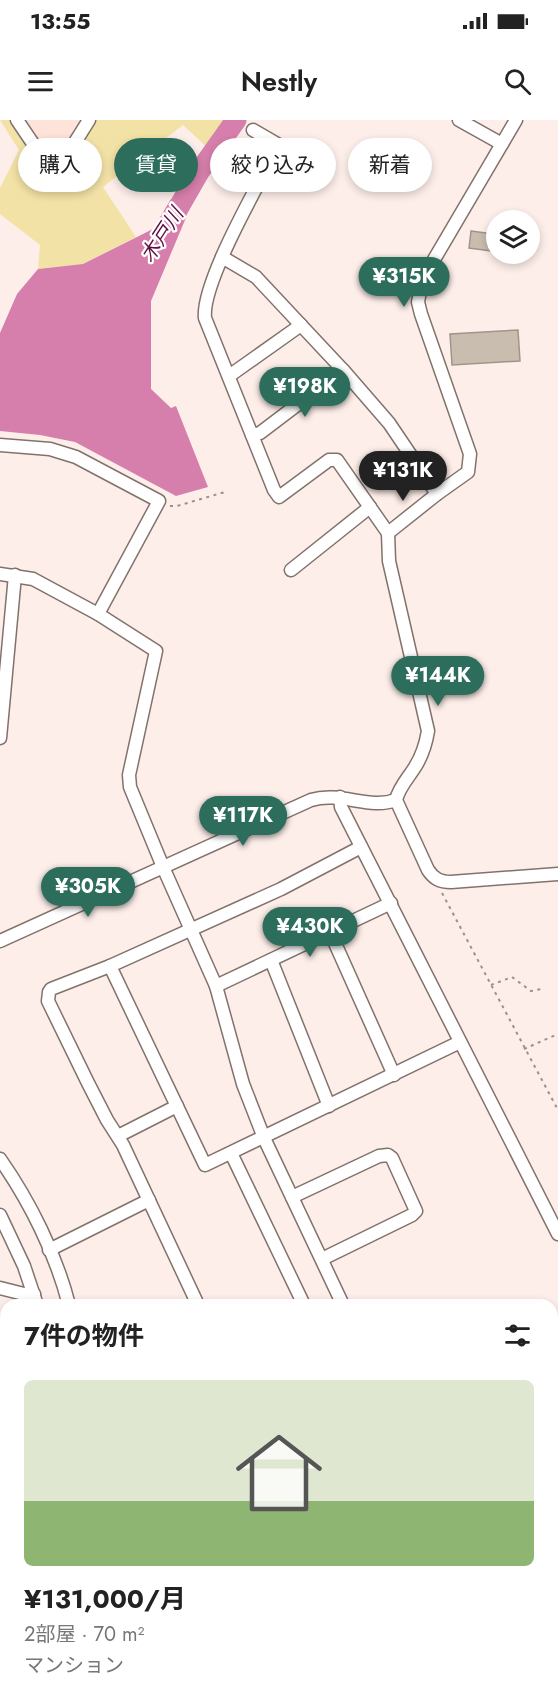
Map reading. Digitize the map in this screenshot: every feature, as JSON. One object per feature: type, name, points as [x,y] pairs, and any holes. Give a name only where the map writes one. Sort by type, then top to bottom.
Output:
[{"type":"street","points":[[17,120],[49,166],[62,163],[89,120]]},
{"type":"street","points":[[459,120],[502,144]]},
{"type":"street","points":[[388,533],[468,472],[470,454],[421,314],[419,292],[422,280],[516,120]]},
{"type":"street","points":[[253,130],[267,138]]},
{"type":"street","points":[[255,192],[222,257],[204,310],[205,318],[274,490],[279,497],[330,460],[337,460],[388,533],[389,561],[428,730],[423,752],[396,800],[433,877],[451,882],[558,874]]},
{"type":"street","points":[[222,257],[256,276],[343,370],[389,423],[437,494]]},
{"type":"street","points":[[229,376],[301,325]]},
{"type":"street","points":[[252,435],[260,433],[343,370]]},
{"type":"street","points":[[0,445],[50,449],[76,457],[159,501],[98,614]]},
{"type":"street","points":[[291,570],[370,507]]},
{"type":"street","points":[[0,574],[33,579],[98,614],[156,651],[129,775],[130,787],[216,986],[243,1084],[264,1138],[340,1299]]},
{"type":"street","points":[[0,738],[15,575]]},
{"type":"street","points":[[0,941],[311,800],[321,797],[340,797],[385,804],[396,800]]},
{"type":"street","points":[[340,797],[341,807],[558,1234]]},
{"type":"street","points":[[195,1299],[118,1136],[88,1083],[48,1001],[49,992],[51,989],[110,966],[281,889],[361,847]]},
{"type":"street","points":[[216,986],[391,903]]},
{"type":"street","points":[[330,932],[394,1075]]},
{"type":"street","points":[[271,960],[329,1106]]},
{"type":"street","points":[[110,966],[205,1166],[460,1042]]},
{"type":"street","points":[[118,1136],[177,1106]]},
{"type":"street","points":[[231,1153],[301,1299]]},
{"type":"street","points":[[292,1197],[379,1156],[388,1155],[392,1158],[416,1211],[322,1259]]},
{"type":"street","points":[[0,1159],[33,1213],[67,1299]]},
{"type":"street","points":[[49,1250],[148,1200]]},
{"type":"street","points":[[0,1215],[24,1266],[36,1299]]},
{"type":"street","points":[[0,1288],[36,1299]]},
{"type":"path","points":[[159,501],[172,507],[225,492]]},
{"type":"path","points":[[433,877],[558,1110]]},
{"type":"path","points":[[491,985],[508,977],[517,979],[531,991],[542,989]]},
{"type":"path","points":[[524,1049],[558,1034]]},
{"type":"shaded area","points":[[0,120],[9,120],[21,138],[18,138],[18,148]]},
{"type":"shaded area","points":[[24,120],[84,120],[72,138],[36,138]]},
{"type":"shaded area","points":[[92,120],[227,120],[216,138],[210,138],[209,149],[183,125],[166,138],[114,138],[114,178],[103,187],[136,237],[83,264],[38,269],[40,245],[0,214],[0,188],[18,152],[18,192],[102,192],[102,138],[81,138]]},
{"type":"water","points":[[179,192],[191,199],[185,220],[151,301],[151,389],[171,408],[176,406],[208,487],[176,496],[75,442],[40,435],[0,431],[0,333],[17,294],[38,269],[83,264],[153,229],[171,199],[174,200]]},
{"type":"building","points":[[471,231],[486,233],[486,250],[469,248]]},
{"type":"building","points":[[518,330],[520,361],[452,365],[450,334]]},
{"type":"waterway","name":"木戸川","points":[[172,219],[199,172],[236,120]]}]
